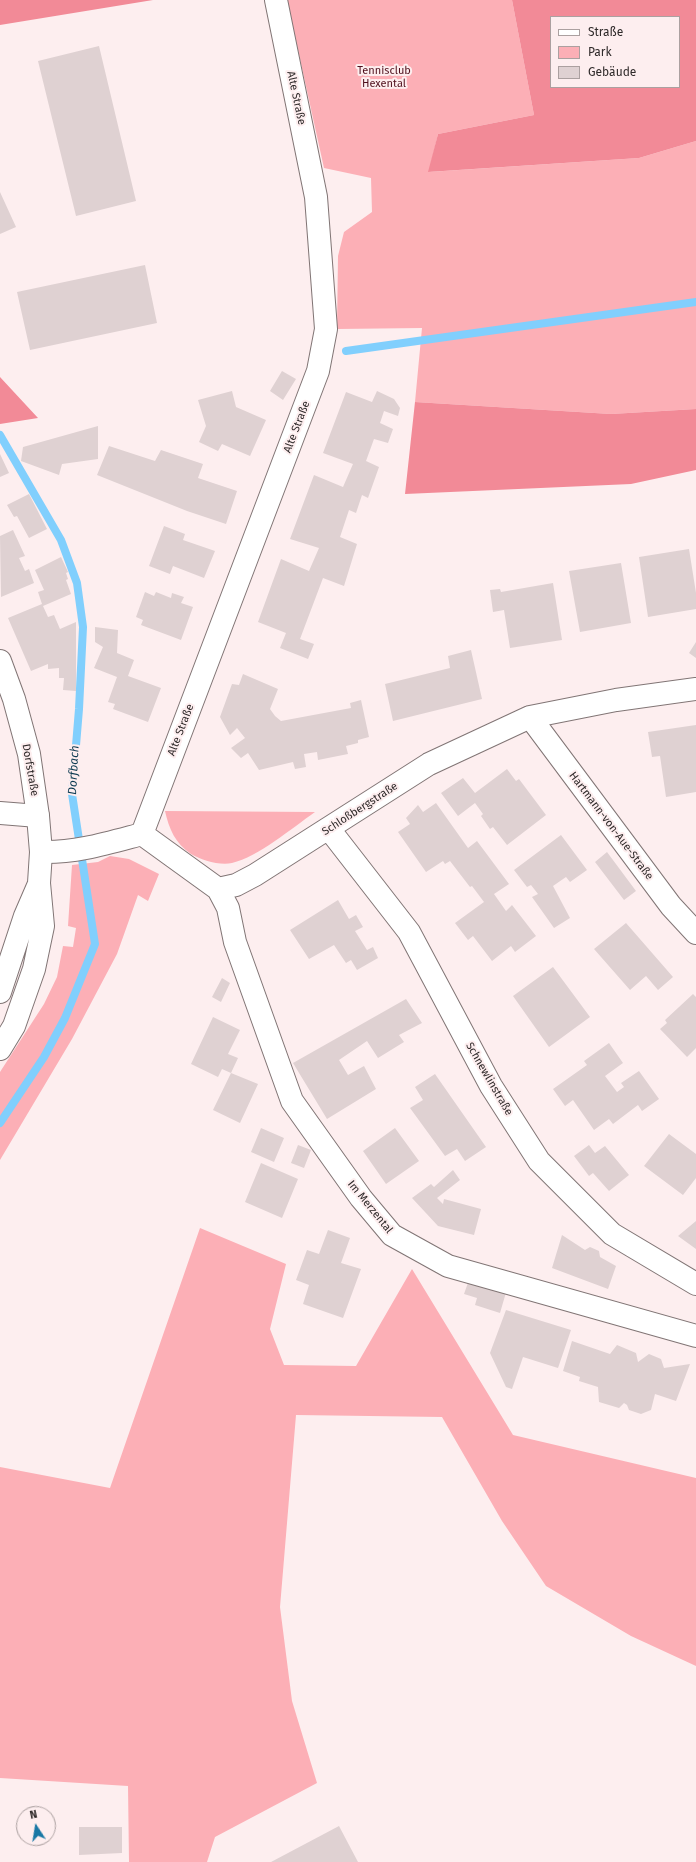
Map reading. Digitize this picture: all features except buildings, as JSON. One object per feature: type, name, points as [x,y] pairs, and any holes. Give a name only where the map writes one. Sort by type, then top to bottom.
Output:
[{"type":"street","name":"Alte Straße","points":[[142,834],[318,371],[326,329],[316,197],[276,0]]},
{"type":"street","name":"Dorfstraße","points":[[0,661],[14,698],[29,754],[38,816],[49,852],[39,883],[25,916],[0,992]]},
{"type":"street","name":"Schloßbergstraße","points":[[218,889],[236,886],[255,875],[429,764],[530,717],[616,700],[696,689]]},
{"type":"street","name":"Hartmann-von-Aue-Straße","points":[[530,717],[671,906],[696,933]]},
{"type":"street","points":[[0,813],[38,816]]},
{"type":"street","name":"Schnewlinstraße","points":[[329,829],[409,932],[491,1086],[539,1161],[612,1234],[696,1284]]},
{"type":"street","points":[[49,852],[96,847],[142,834],[218,889]]},
{"type":"street","name":"Dorfstraße","points":[[0,1049],[14,1026],[34,969],[42,926],[39,883]]},
{"type":"street","name":"Im Merzental","points":[[218,889],[228,908],[235,942],[292,1101],[361,1198],[392,1235],[448,1266],[696,1336]]},
{"type":"green space","name":"Tennisclub Hexental","points":[[287,0],[512,0],[534,115],[438,134],[429,172],[639,158],[696,141],[696,409],[611,414],[415,402],[422,328],[337,329],[338,256],[344,232],[372,212],[371,178],[324,168]]},
{"type":"green space","points":[[165,811],[315,812],[253,855],[232,863],[222,864],[200,858],[185,850],[177,840],[168,824]]},
{"type":"green space","points":[[110,856],[129,859],[159,874],[148,901],[138,895],[117,954],[72,1039],[0,1160],[0,1072],[44,1004],[57,977],[63,946],[73,947],[76,928],[68,926],[72,865],[98,862]]},
{"type":"green space","points":[[200,1228],[286,1264],[270,1329],[284,1365],[356,1366],[412,1269],[513,1435],[696,1478],[696,1666],[631,1636],[546,1586],[502,1521],[442,1417],[296,1415],[280,1607],[292,1701],[317,1783],[215,1837],[207,1862],[129,1862],[128,1786],[0,1778],[0,1467],[110,1488]]},
{"type":"shaded area","points":[[0,0],[153,0],[0,25]]},
{"type":"shaded area","points":[[512,0],[696,0],[696,141],[639,158],[428,172],[438,134],[534,115]]},
{"type":"shaded area","points":[[0,377],[38,418],[0,424]]},
{"type":"shaded area","points":[[415,402],[611,414],[696,409],[696,470],[631,484],[405,494]]},
{"type":"waterway","points":[[346,351],[696,302]]},
{"type":"waterway","name":"Dorfbach","points":[[0,435],[61,540],[77,583],[83,627],[79,709],[72,794],[95,944],[65,1018],[44,1057],[0,1123]]}]
